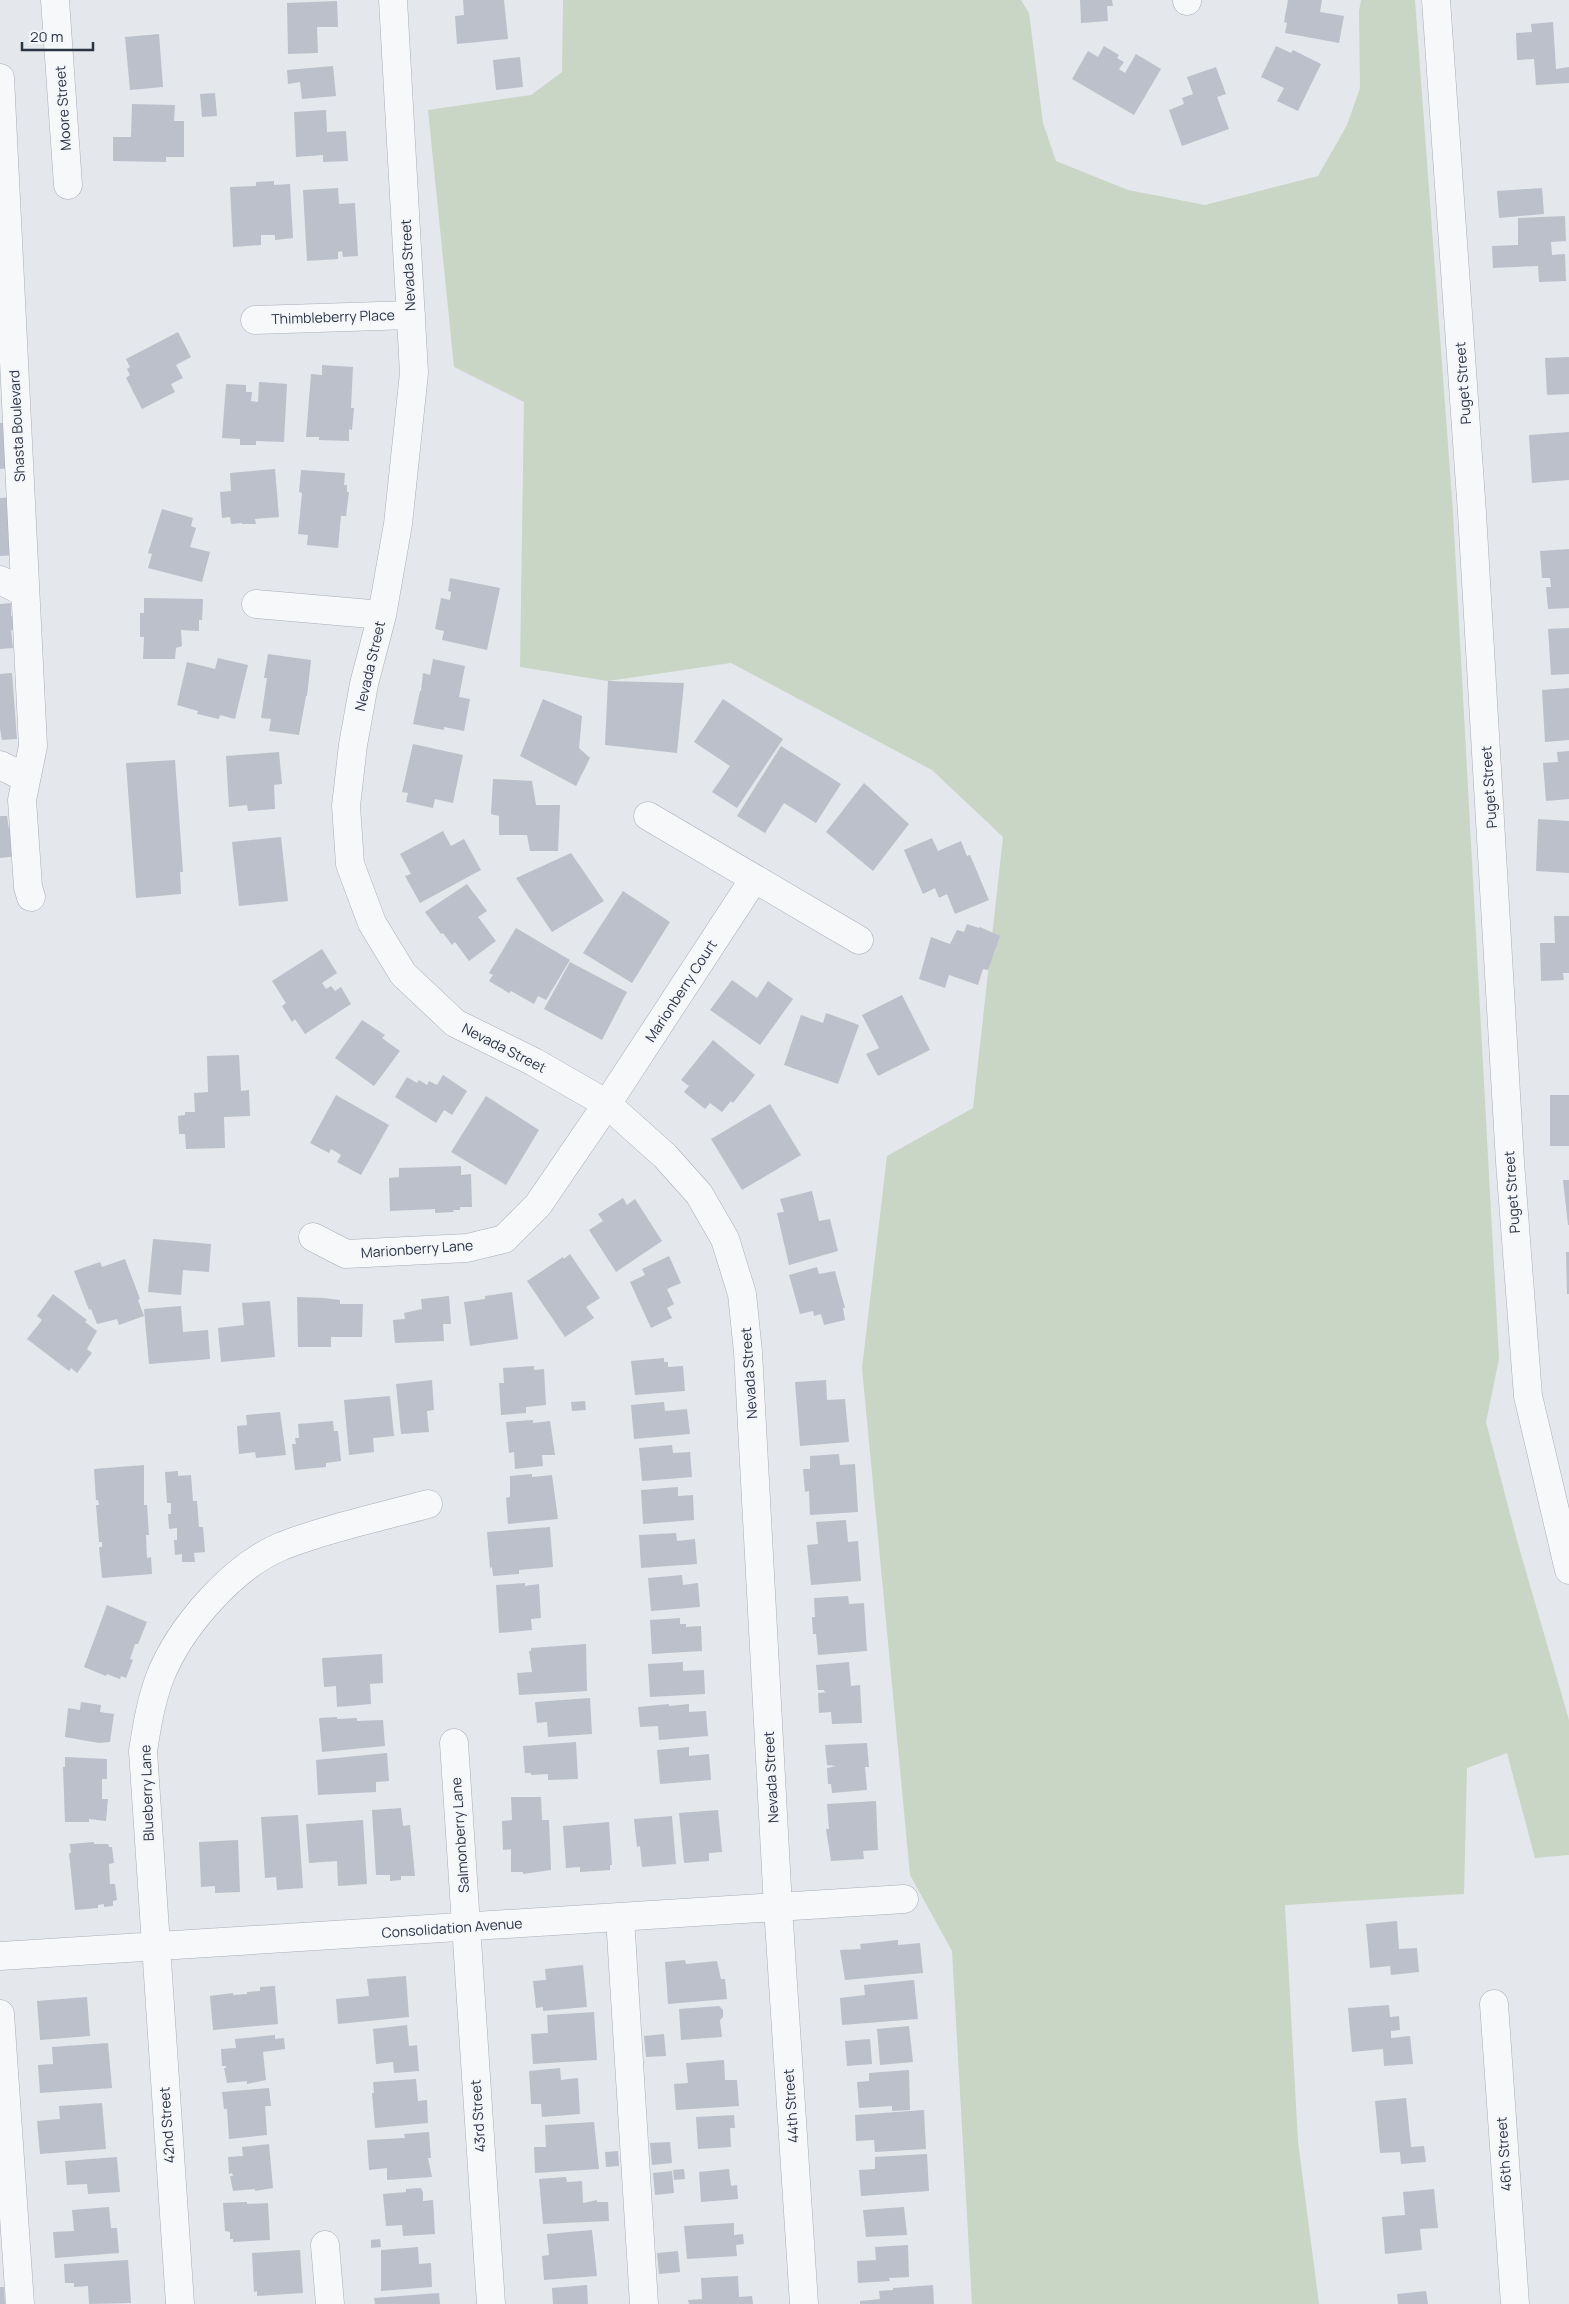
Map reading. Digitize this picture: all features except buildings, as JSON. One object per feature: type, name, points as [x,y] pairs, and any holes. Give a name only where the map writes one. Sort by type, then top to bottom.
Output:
[{"type":"street","name":"Moore Street","points":[[55,0],[68,185]]},
{"type":"street","name":"Nevada Street","points":[[393,0],[414,373],[407,456],[398,524],[382,615],[364,684],[353,745],[346,806],[350,864],[372,923],[403,974],[456,1022],[534,1062],[607,1104],[665,1156],[699,1194],[724,1239],[742,1294],[748,1352],[778,1907]]},
{"type":"street","name":"Puget Street","points":[[1436,0],[1471,503],[1510,1162],[1528,1396],[1569,1570]]},
{"type":"street","name":"Shasta Boulevard","points":[[0,78],[8,413],[25,593],[33,746],[22,800],[28,887],[31,897]]},
{"type":"street","name":"Thimbleberry Place","points":[[255,320],[411,315]]},
{"type":"street","points":[[0,580],[25,593]]},
{"type":"street","points":[[256,604],[382,615]]},
{"type":"street","points":[[0,765],[18,774],[27,773]]},
{"type":"street","points":[[648,816],[859,940]]},
{"type":"street","name":"Marionberry Court","points":[[607,1104],[754,879]]},
{"type":"street","name":"Marionberry Lane","points":[[313,1236],[346,1254],[466,1248],[504,1239],[538,1205],[607,1104]]},
{"type":"street","name":"Blueberry Lane","points":[[155,1946],[144,1751],[149,1713],[161,1676],[178,1643],[206,1606],[228,1582],[281,1547],[318,1534],[428,1504]]},
{"type":"street","name":"Salmonberry Lane","points":[[454,1743],[466,1927]]},
{"type":"street","name":"Consolidation Avenue","points":[[0,1956],[904,1899]]},
{"type":"street","name":"44th Street","points":[[778,1907],[804,2304]]},
{"type":"street","points":[[620,1917],[644,2304]]},
{"type":"street","name":"43rd Street","points":[[466,1927],[491,2304]]},
{"type":"street","name":"42nd Street","points":[[155,1946],[180,2304]]},
{"type":"street","name":"46th Street","points":[[1494,2004],[1515,2304]]},
{"type":"street","points":[[0,2014],[20,2304]]},
{"type":"street","points":[[325,2245],[330,2304]]},
{"type":"green space","points":[[563,0],[1021,0],[1029,13],[1043,123],[1056,161],[1128,190],[1205,205],[1318,176],[1347,125],[1360,88],[1359,11],[1361,0],[1415,0],[1453,512],[1499,1359],[1486,1422],[1518,1544],[1569,1720],[1569,1855],[1535,1858],[1507,1753],[1467,1768],[1464,1894],[1285,1905],[1298,2142],[1319,2304],[972,2304],[952,1951],[910,1875],[862,1368],[887,1156],[973,1108],[1003,837],[932,770],[731,663],[608,681],[520,667],[524,402],[454,367],[428,110],[531,95],[562,72]]}]
